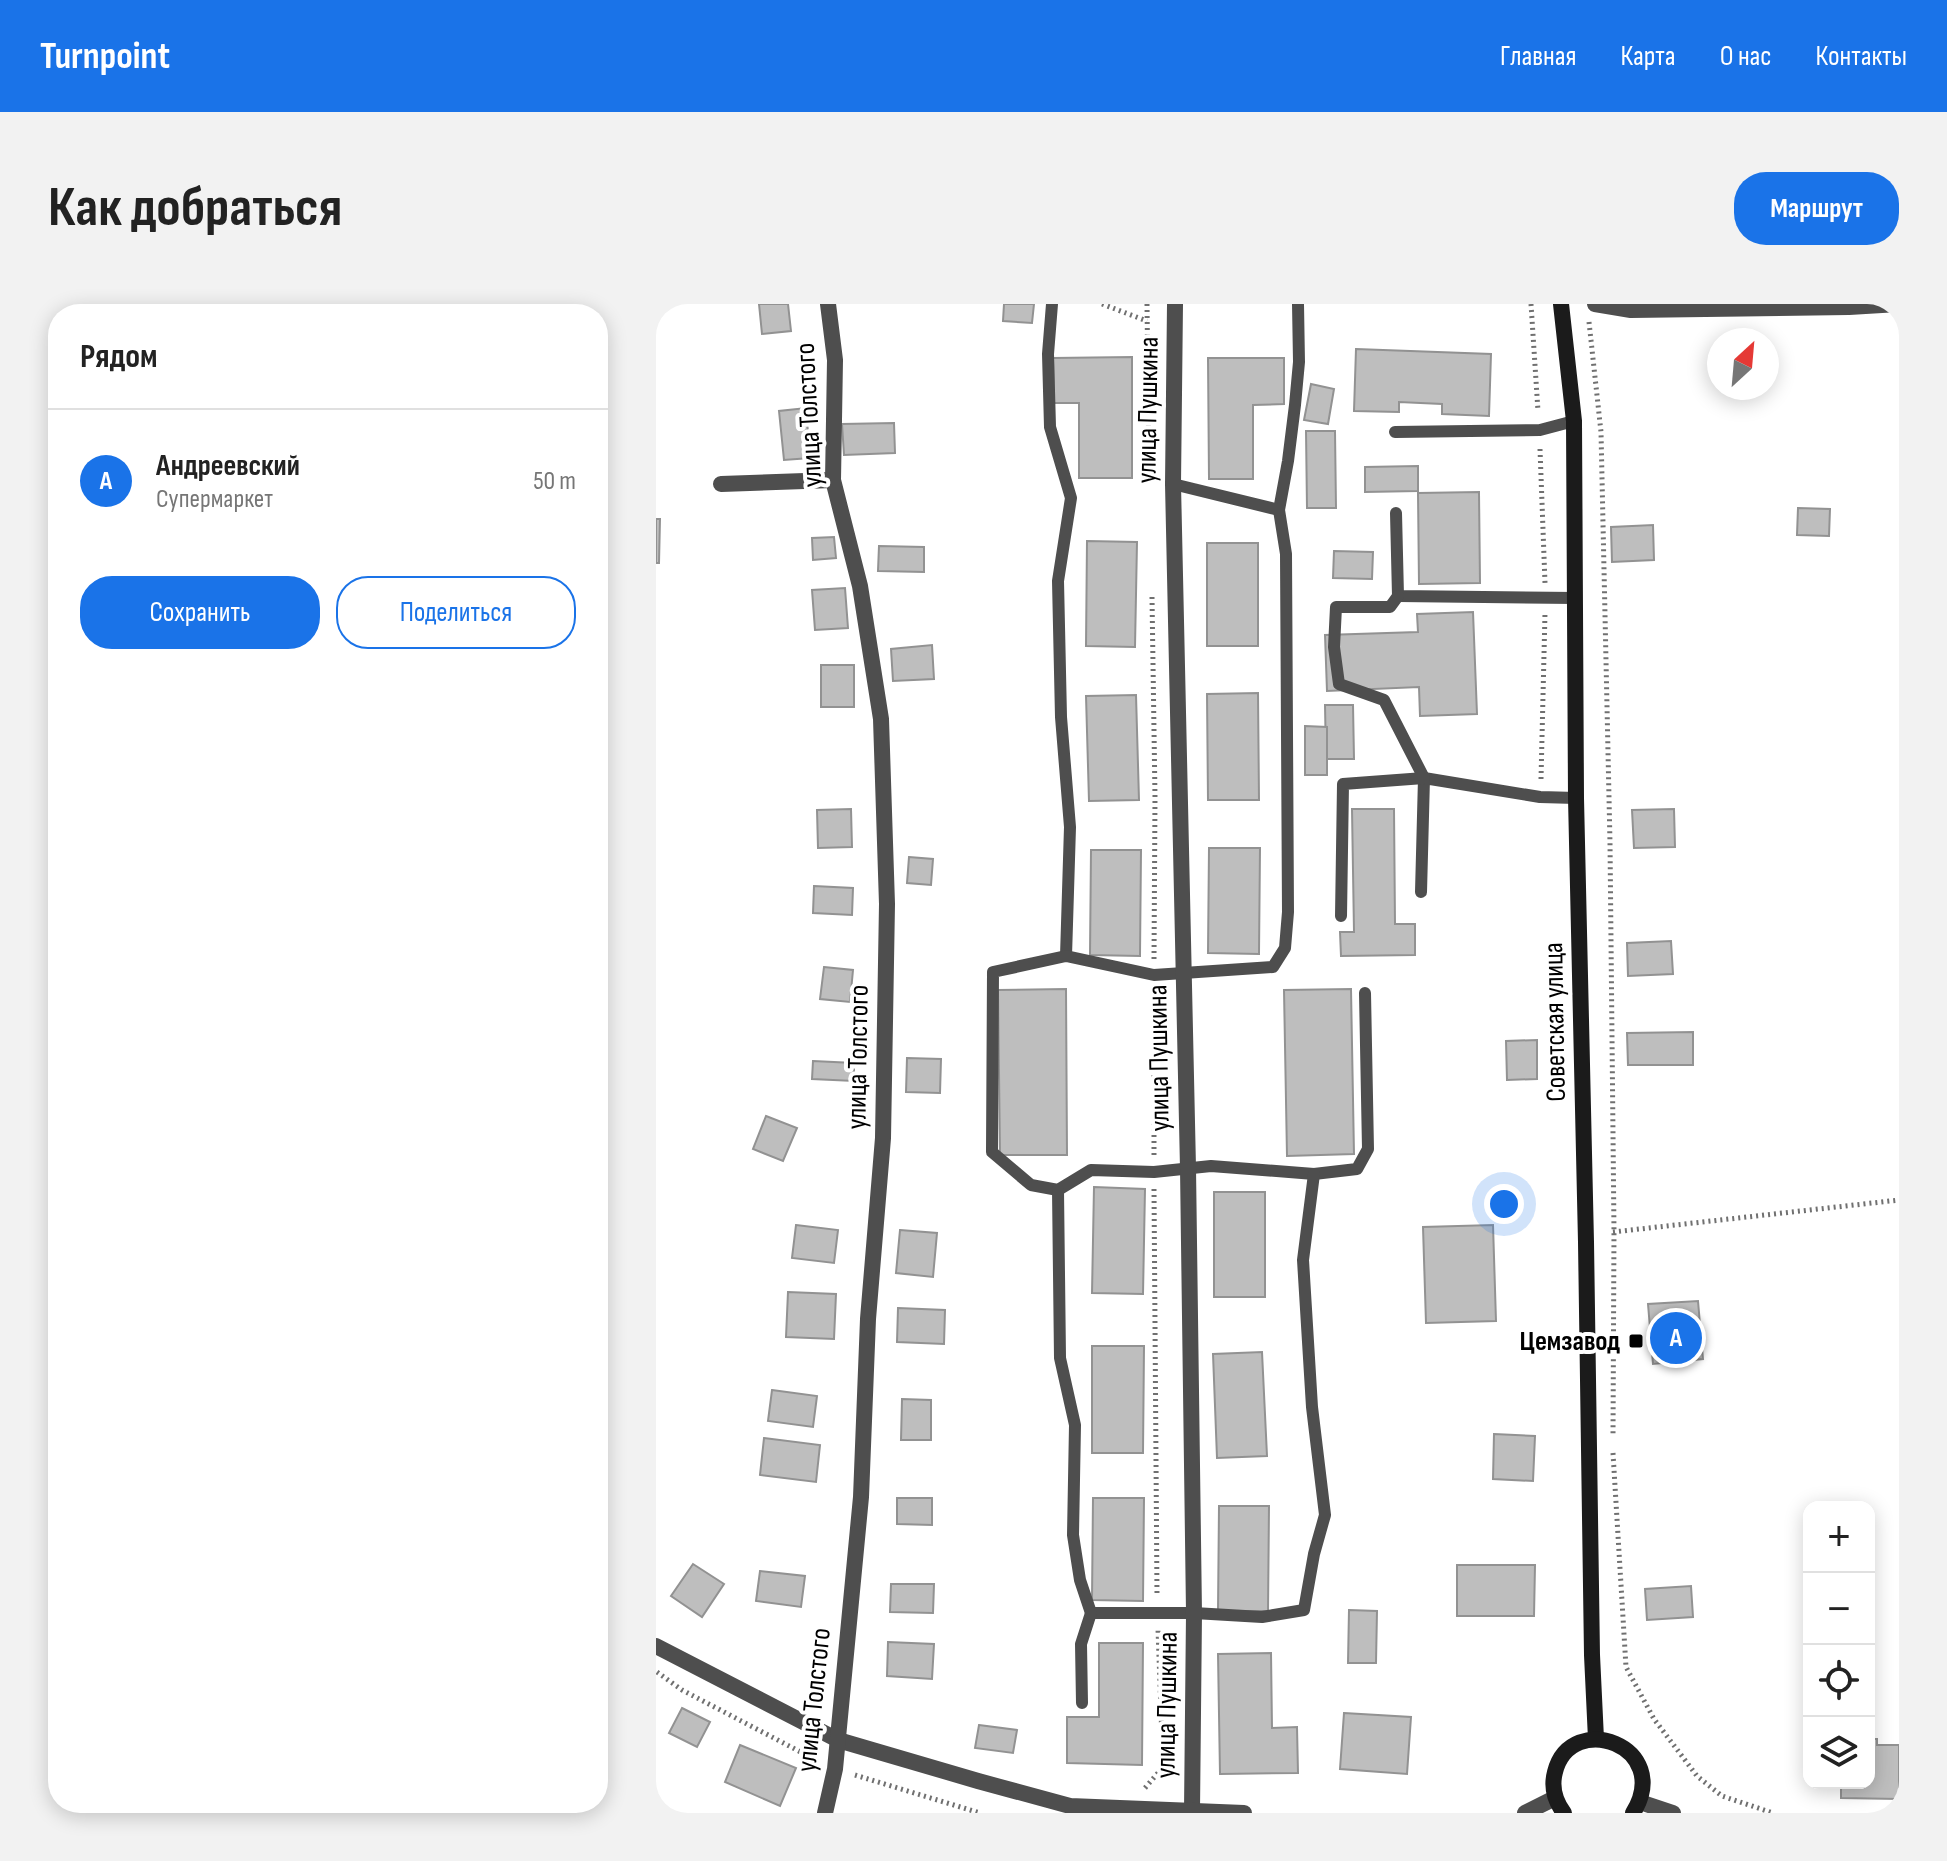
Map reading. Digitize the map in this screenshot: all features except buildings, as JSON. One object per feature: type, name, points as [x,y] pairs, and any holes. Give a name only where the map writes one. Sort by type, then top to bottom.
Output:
[{"type":"main road","name":"Советская улица","points":[[1561,304],[1574,421],[1576,798],[1596,1739]]},
{"type":"main road","points":[[1564,1813],[1555,1798],[1555,1770],[1571,1748],[1583,1741],[1596,1739],[1612,1741],[1635,1758],[1642,1772],[1643,1787],[1636,1807]]},
{"type":"street","name":"улица Толстого","points":[[825,1813],[835,1769],[861,1497],[868,1319],[883,1138],[887,904],[881,719],[860,586],[833,480],[835,360],[828,304]]},
{"type":"street","name":"улица Пушкина","points":[[1175,304],[1173,484],[1194,1613],[1192,1811]]},
{"type":"street","points":[[1592,311],[1899,304]]},
{"type":"street","points":[[721,484],[833,480]]},
{"type":"street","points":[[656,1646],[838,1740],[1069,1809],[1128,1807],[1244,1813]]},
{"type":"street","points":[[1525,1813],[1555,1798]]},
{"type":"street","points":[[1636,1807],[1673,1813]]},
{"type":"lane","points":[[1052,304],[1048,354],[1050,427],[1071,498],[1058,581],[1061,717],[1070,827],[1066,956]]},
{"type":"lane","points":[[1298,304],[1299,362],[1279,510],[1286,554],[1288,872],[1285,948],[1273,967],[1154,975],[1066,956],[993,972],[992,1152],[1031,1185],[1058,1190],[1091,1170],[1154,1172],[1211,1166],[1314,1174],[1357,1169],[1368,1149],[1365,993]]},
{"type":"lane","points":[[1395,432],[1540,430],[1574,421]]},
{"type":"lane","points":[[1173,484],[1279,510]]},
{"type":"lane","points":[[1396,513],[1398,596],[1390,607],[1336,607],[1334,647],[1339,684],[1384,700],[1424,778],[1421,892]]},
{"type":"lane","points":[[1398,596],[1575,598]]},
{"type":"lane","points":[[1341,916],[1343,784],[1424,778],[1540,797],[1576,798]]},
{"type":"lane","points":[[1091,1613],[1194,1613],[1262,1617],[1304,1610],[1325,1515],[1312,1407],[1303,1260],[1314,1174]]},
{"type":"lane","points":[[1058,1190],[1060,1358],[1075,1425],[1073,1535],[1080,1580],[1091,1613],[1081,1644],[1082,1703]]},
{"type":"path","points":[[1102,304],[1147,321]]},
{"type":"path","points":[[1147,304],[1149,480]]},
{"type":"path","points":[[1531,304],[1540,430],[1546,597],[1540,797]]},
{"type":"path","points":[[1592,311],[1601,432],[1610,843],[1613,1435]]},
{"type":"path","points":[[1128,1807],[1163,1767],[1157,1614],[1155,797],[1151,591]]},
{"type":"path","points":[[1586,1242],[1614,1231],[1899,1200]]},
{"type":"path","points":[[1613,1450],[1626,1667],[1654,1719],[1697,1776],[1722,1796],[1773,1813]]},
{"type":"place","name":"Андреевский","points":[[1676,1338]]},
{"type":"place","name":"Цемзавод","points":[[1636,1341]]}]
